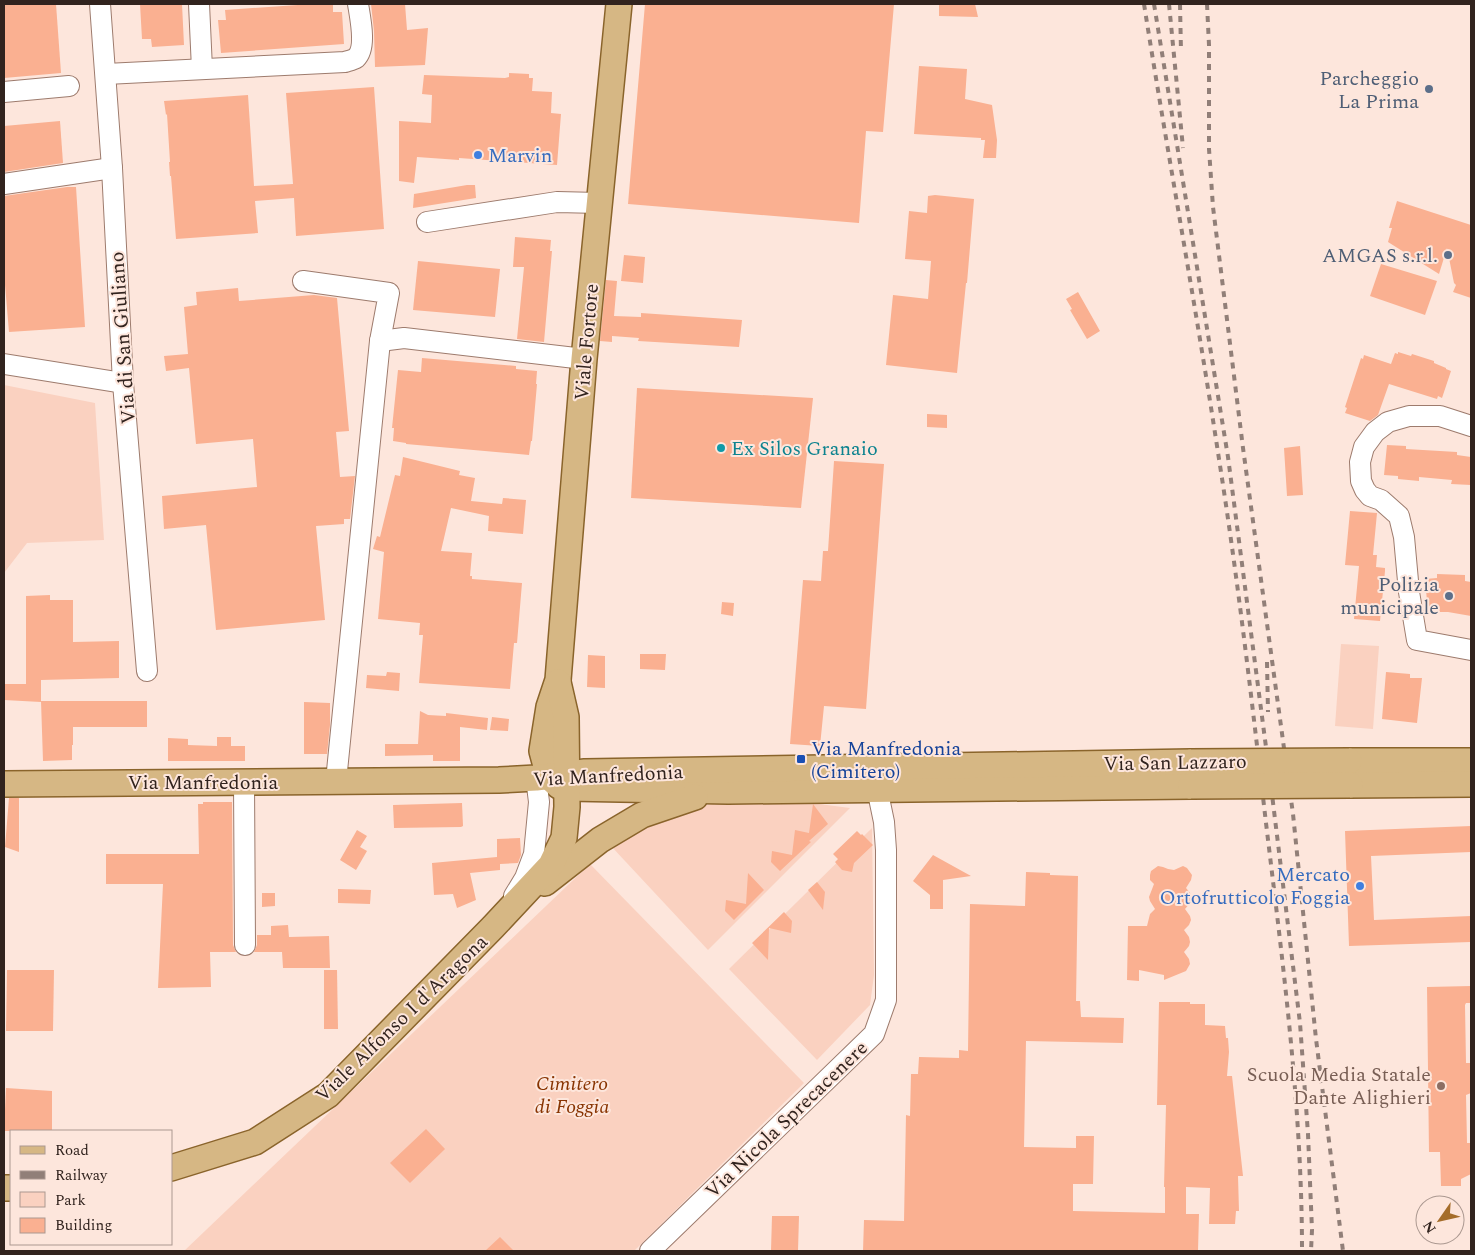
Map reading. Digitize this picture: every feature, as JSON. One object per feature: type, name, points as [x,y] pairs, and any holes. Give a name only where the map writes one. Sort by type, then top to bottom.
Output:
[{"type":"main road","name":"Viale Fortore","points":[[555,780],[542,751],[549,707],[558,680],[584,359],[619,4]]},
{"type":"main road","name":"Viale Fortore","points":[[555,780],[566,717],[558,680]]},
{"type":"main road","points":[[499,780],[529,766],[542,751]]},
{"type":"main road","name":"Via San Lazzaro","points":[[878,778],[1350,773],[1471,761]]},
{"type":"main road","name":"Via Manfredonia","points":[[555,780],[584,772],[878,778]]},
{"type":"main road","name":"Via San Lazzaro","points":[[1350,773],[1471,784]]},
{"type":"main road","name":"Via Manfredonia","points":[[4,784],[555,780],[728,791],[878,778]]},
{"type":"main road","name":"Viale Alfonso I d'Aragona","points":[[172,1168],[255,1142],[328,1095],[494,927],[551,865],[564,838],[567,807],[555,780]]},
{"type":"main road","name":"Viale Alfonso I d'Aragona","points":[[494,927],[600,840],[642,815],[691,798],[728,791]]},
{"type":"street","name":"Via di San Giuliano","points":[[100,4],[112,168],[123,383],[147,671]]},
{"type":"street","points":[[199,4],[202,70]]},
{"type":"street","points":[[106,74],[345,62],[355,59],[360,51],[362,39],[358,4]]},
{"type":"street","points":[[4,92],[69,86]]},
{"type":"street","points":[[4,184],[112,168]]},
{"type":"street","points":[[426,222],[557,202],[599,203]]},
{"type":"street","points":[[303,282],[389,293],[380,340],[336,781]]},
{"type":"street","points":[[380,340],[404,338],[584,359]]},
{"type":"street","points":[[4,364],[123,383]]},
{"type":"street","points":[[1471,426],[1440,416],[1409,416],[1388,422],[1376,432],[1364,447],[1360,462],[1361,481],[1364,490],[1370,496],[1381,500],[1399,516],[1404,538],[1409,592],[1417,640],[1471,650]]},
{"type":"street","name":"Via Nicola Sprecacenere","points":[[650,1251],[874,1034],[886,1000],[886,850],[878,778]]},
{"type":"street","name":"Viale Alfonso I d'Aragona","points":[[494,927],[525,878],[534,854],[539,802],[555,780]]},
{"type":"street","points":[[244,782],[245,945]]},
{"type":"green space","points":[[4,385],[95,403],[104,540],[27,543],[4,573]]},
{"type":"green space","points":[[1341,644],[1379,646],[1373,729],[1335,726]]},
{"type":"green space","points":[[743,799],[796,801],[850,808],[708,950],[611,846],[663,812]]},
{"type":"green space","points":[[872,828],[874,975],[870,1005],[817,1060],[729,969]]},
{"type":"green space","name":"Cimitero di Foggia","points":[[590,864],[804,1083],[634,1251],[184,1251]]},
{"type":"building","points":[[4,4],[56,4],[61,73],[4,78]]},
{"type":"building","points":[[140,4],[182,4],[184,45],[152,47],[151,39],[142,39]]},
{"type":"building","points":[[333,4],[333,12],[342,12],[344,44],[221,53],[218,20],[226,20],[225,10]]},
{"type":"building","points":[[371,4],[405,4],[407,30],[428,28],[425,65],[375,67]]},
{"type":"building","points":[[645,4],[894,4],[883,132],[866,131],[859,223],[628,204]]},
{"type":"building","points":[[939,4],[975,4],[978,17],[939,16]]},
{"type":"building","points":[[919,66],[967,69],[965,99],[992,105],[997,140],[996,158],[983,158],[985,140],[981,140],[981,138],[914,134]]},
{"type":"building","points":[[509,73],[529,74],[529,78],[533,78],[532,91],[552,92],[551,113],[561,114],[557,165],[417,157],[414,183],[399,181],[399,121],[431,123],[432,95],[422,94],[424,75],[505,78],[509,77]]},
{"type":"building","points":[[374,87],[384,229],[296,236],[294,198],[255,201],[258,233],[176,239],[167,114],[164,101],[248,95],[254,186],[293,184],[286,93]]},
{"type":"building","points":[[60,121],[63,163],[4,172],[4,126]]},
{"type":"building","points":[[475,185],[476,198],[413,208],[414,194]]},
{"type":"building","points":[[76,187],[85,327],[9,332],[4,285],[4,196]]},
{"type":"building","points":[[928,196],[974,199],[957,373],[886,365],[893,295],[928,299],[931,261],[905,259],[909,211],[927,213]]},
{"type":"building","name":"AMGAS s.r.l.","points":[[1397,201],[1471,225],[1471,298],[1453,292],[1456,285],[1447,248],[1439,274],[1388,242],[1392,228],[1389,228]]},
{"type":"building","points":[[515,237],[551,240],[550,251],[552,251],[544,342],[517,339],[524,267],[513,267]]},
{"type":"building","points":[[624,255],[645,257],[643,283],[621,281]]},
{"type":"building","points":[[418,261],[500,269],[495,317],[413,310]]},
{"type":"building","points":[[1381,264],[1437,281],[1425,315],[1370,296]]},
{"type":"building","points":[[606,280],[617,281],[614,316],[641,317],[641,313],[742,320],[739,347],[638,341],[639,338],[612,336],[612,342],[600,341]]},
{"type":"building","points":[[238,288],[239,301],[314,295],[337,298],[349,431],[336,432],[340,477],[355,476],[350,519],[344,519],[344,524],[316,526],[325,620],[216,630],[206,525],[164,529],[162,496],[257,487],[253,439],[196,444],[189,368],[166,371],[164,356],[188,354],[184,307],[197,305],[196,292]]},
{"type":"building","points":[[1078,292],[1100,331],[1087,339],[1070,310],[1072,309],[1066,299]]},
{"type":"building","points":[[1398,352],[1434,361],[1434,363],[1451,371],[1442,398],[1438,396],[1437,399],[1389,384],[1378,415],[1370,421],[1345,413],[1347,408],[1345,407],[1361,358],[1363,359],[1364,355],[1391,364],[1395,353],[1398,354]]},
{"type":"building","points":[[422,358],[516,366],[516,369],[537,371],[532,441],[529,455],[406,444],[393,441],[394,428],[392,428],[398,370],[421,372]]},
{"type":"building","name":"Ex Silos Granaio","points":[[637,388],[813,398],[801,508],[631,498]]},
{"type":"building","points":[[927,414],[947,415],[947,428],[927,427]]},
{"type":"building","points":[[1387,445],[1406,446],[1406,449],[1457,452],[1457,455],[1471,457],[1471,485],[1451,484],[1452,480],[1419,477],[1419,481],[1398,479],[1398,476],[1384,475]]},
{"type":"building","points":[[1300,446],[1303,495],[1287,496],[1284,448]]},
{"type":"building","points":[[403,457],[460,471],[459,475],[475,478],[471,501],[502,504],[503,498],[526,500],[523,534],[488,531],[489,516],[451,508],[441,551],[472,553],[470,576],[472,576],[472,579],[522,583],[517,643],[514,643],[510,689],[419,683],[423,635],[419,635],[420,623],[378,619],[384,552],[373,549],[377,536],[380,537],[395,475],[400,476]]},
{"type":"building","points":[[834,461],[884,464],[866,709],[824,706],[820,746],[790,744],[803,580],[821,581],[823,551],[828,551]]},
{"type":"building","points":[[1350,511],[1377,513],[1373,555],[1377,555],[1376,567],[1385,568],[1380,621],[1354,619],[1359,566],[1345,565]]},
{"type":"building","name":"Polizia municipale","points":[[1437,574],[1465,575],[1465,581],[1471,582],[1471,616],[1448,612],[1428,612],[1425,579],[1437,578]]},
{"type":"building","points":[[50,595],[50,600],[73,600],[73,642],[119,641],[119,678],[41,680],[41,702],[4,700],[4,684],[26,684],[26,596]]},
{"type":"building","points":[[722,602],[734,603],[733,616],[721,614]]},
{"type":"building","points":[[640,654],[666,654],[665,670],[640,669]]},
{"type":"building","points":[[588,655],[605,656],[605,688],[587,687]]},
{"type":"building","points":[[387,672],[400,673],[399,691],[366,688],[367,675],[386,676]]},
{"type":"building","points":[[1386,672],[1410,674],[1410,678],[1422,678],[1417,723],[1382,719]]},
{"type":"building","points":[[41,701],[147,701],[147,727],[73,727],[72,760],[43,761]]},
{"type":"building","points":[[304,702],[330,703],[327,754],[304,754]]},
{"type":"building","points":[[420,711],[428,715],[446,716],[446,713],[488,718],[487,730],[460,727],[460,761],[433,761],[433,755],[385,756],[385,744],[418,744]]},
{"type":"building","points":[[492,717],[509,719],[508,731],[490,730]]},
{"type":"building","points":[[217,737],[231,737],[231,746],[245,746],[245,761],[168,761],[168,738],[188,739],[188,745],[217,746]]},
{"type":"building","points":[[9,798],[19,798],[19,852],[5,847]]},
{"type":"building","points":[[203,802],[232,802],[233,945],[236,952],[210,952],[211,987],[158,988],[163,884],[106,884],[106,854],[199,854],[198,804],[203,804]]},
{"type":"building","points":[[462,803],[463,826],[461,827],[394,828],[393,805]]},
{"type":"building","points":[[813,804],[828,824],[780,871],[771,862],[772,851],[792,855],[795,830],[809,833]]},
{"type":"building","name":"Mercato Ortofrutticolo Foggia","points":[[1471,826],[1471,852],[1371,856],[1374,920],[1471,916],[1471,942],[1349,946],[1345,831]]},
{"type":"building","points":[[357,830],[367,836],[360,847],[367,851],[356,870],[340,860]]},
{"type":"building","points":[[857,831],[873,845],[854,863],[852,872],[842,870],[835,862],[838,859],[833,854]]},
{"type":"building","points":[[520,838],[521,855],[518,863],[500,864],[500,870],[470,873],[476,900],[457,908],[453,894],[434,895],[432,863],[497,857],[497,839]]},
{"type":"building","points":[[933,855],[971,876],[943,880],[943,909],[930,909],[930,895],[913,881]]},
{"type":"building","points":[[1158,866],[1174,870],[1183,866],[1192,875],[1186,888],[1191,894],[1191,899],[1185,909],[1191,920],[1184,930],[1190,942],[1184,952],[1190,964],[1186,971],[1164,980],[1164,975],[1139,970],[1139,981],[1127,980],[1128,926],[1147,926],[1150,914],[1155,909],[1149,897],[1154,884],[1150,880],[1150,875],[1151,871]]},
{"type":"building","points":[[1026,872],[1078,876],[1076,1001],[1080,1001],[1081,1017],[1124,1018],[1123,1043],[1026,1041],[1024,1147],[1076,1148],[1076,1136],[1094,1136],[1093,1184],[1073,1184],[1073,1211],[1165,1213],[1166,1105],[1157,1105],[1159,1002],[1205,1004],[1205,1025],[1225,1026],[1229,1052],[1227,1076],[1232,1076],[1243,1176],[1238,1176],[1239,1211],[1236,1211],[1235,1224],[1209,1224],[1210,1188],[1186,1187],[1186,1214],[1199,1214],[1198,1251],[863,1251],[864,1220],[904,1221],[906,1115],[910,1116],[911,1074],[918,1074],[919,1057],[959,1058],[959,1050],[968,1051],[970,904],[1025,906]]},
{"type":"building","points":[[748,873],[764,890],[734,920],[725,911],[726,900],[746,904]]},
{"type":"building","points":[[817,882],[825,892],[823,910],[808,890]]},
{"type":"building","points":[[338,889],[371,890],[370,904],[338,903]]},
{"type":"building","points":[[262,893],[275,893],[275,906],[262,907]]},
{"type":"building","points":[[784,912],[792,921],[791,933],[769,928],[768,960],[752,943]]},
{"type":"building","points":[[288,925],[289,937],[329,936],[330,968],[283,968],[282,952],[254,952],[257,945],[257,935],[271,935],[271,926]]},
{"type":"building","points":[[7,970],[54,970],[53,1031],[6,1031]]},
{"type":"building","points":[[324,970],[337,970],[338,1029],[324,1029]]},
{"type":"building","points":[[1471,986],[1471,1003],[1466,1003],[1465,1005],[1466,1063],[1471,1063],[1471,1093],[1466,1095],[1467,1143],[1471,1143],[1471,1174],[1461,1179],[1461,1186],[1441,1186],[1440,1152],[1429,1152],[1427,987]]},
{"type":"building","points":[[6,1088],[52,1091],[52,1130],[4,1131]]},
{"type":"building","points":[[426,1129],[445,1149],[410,1183],[390,1163]]},
{"type":"building","points":[[772,1216],[799,1216],[798,1251],[771,1251]]},
{"type":"building","points":[[500,1237],[514,1251],[485,1251]]},
{"type":"railway","points":[[1144,4],[1210,402],[1244,641],[1290,1037],[1299,1144],[1302,1251]]},
{"type":"railway","points":[[1154,4],[1228,457],[1269,770],[1300,1023],[1308,1134],[1312,1230],[1311,1251]]},
{"type":"railway","points":[[1169,4],[1183,148]]},
{"type":"railway","points":[[1180,4],[1181,52]]},
{"type":"railway","points":[[1207,4],[1209,149],[1213,207],[1243,448],[1293,814],[1316,1039],[1343,1251]]},
{"type":"railway","points":[[1267,662],[1268,712]]},
{"type":"place","name":"Parcheggio La Prima","points":[[1429,89]]},
{"type":"place","name":"Marvin","points":[[478,155]]},
{"type":"place","name":"AMGAS s.r.l.","points":[[1448,255]]},
{"type":"place","name":"Ex Silos Granaio","points":[[721,448]]},
{"type":"place","name":"Polizia municipale","points":[[1449,596]]},
{"type":"place","name":"Via Manfredonia (Cimitero)","points":[[801,759]]},
{"type":"place","name":"Mercato Ortofrutticolo Foggia","points":[[1360,886]]},
{"type":"place","name":"Scuola Media Statale Dante Alighieri","points":[[1441,1086]]}]
